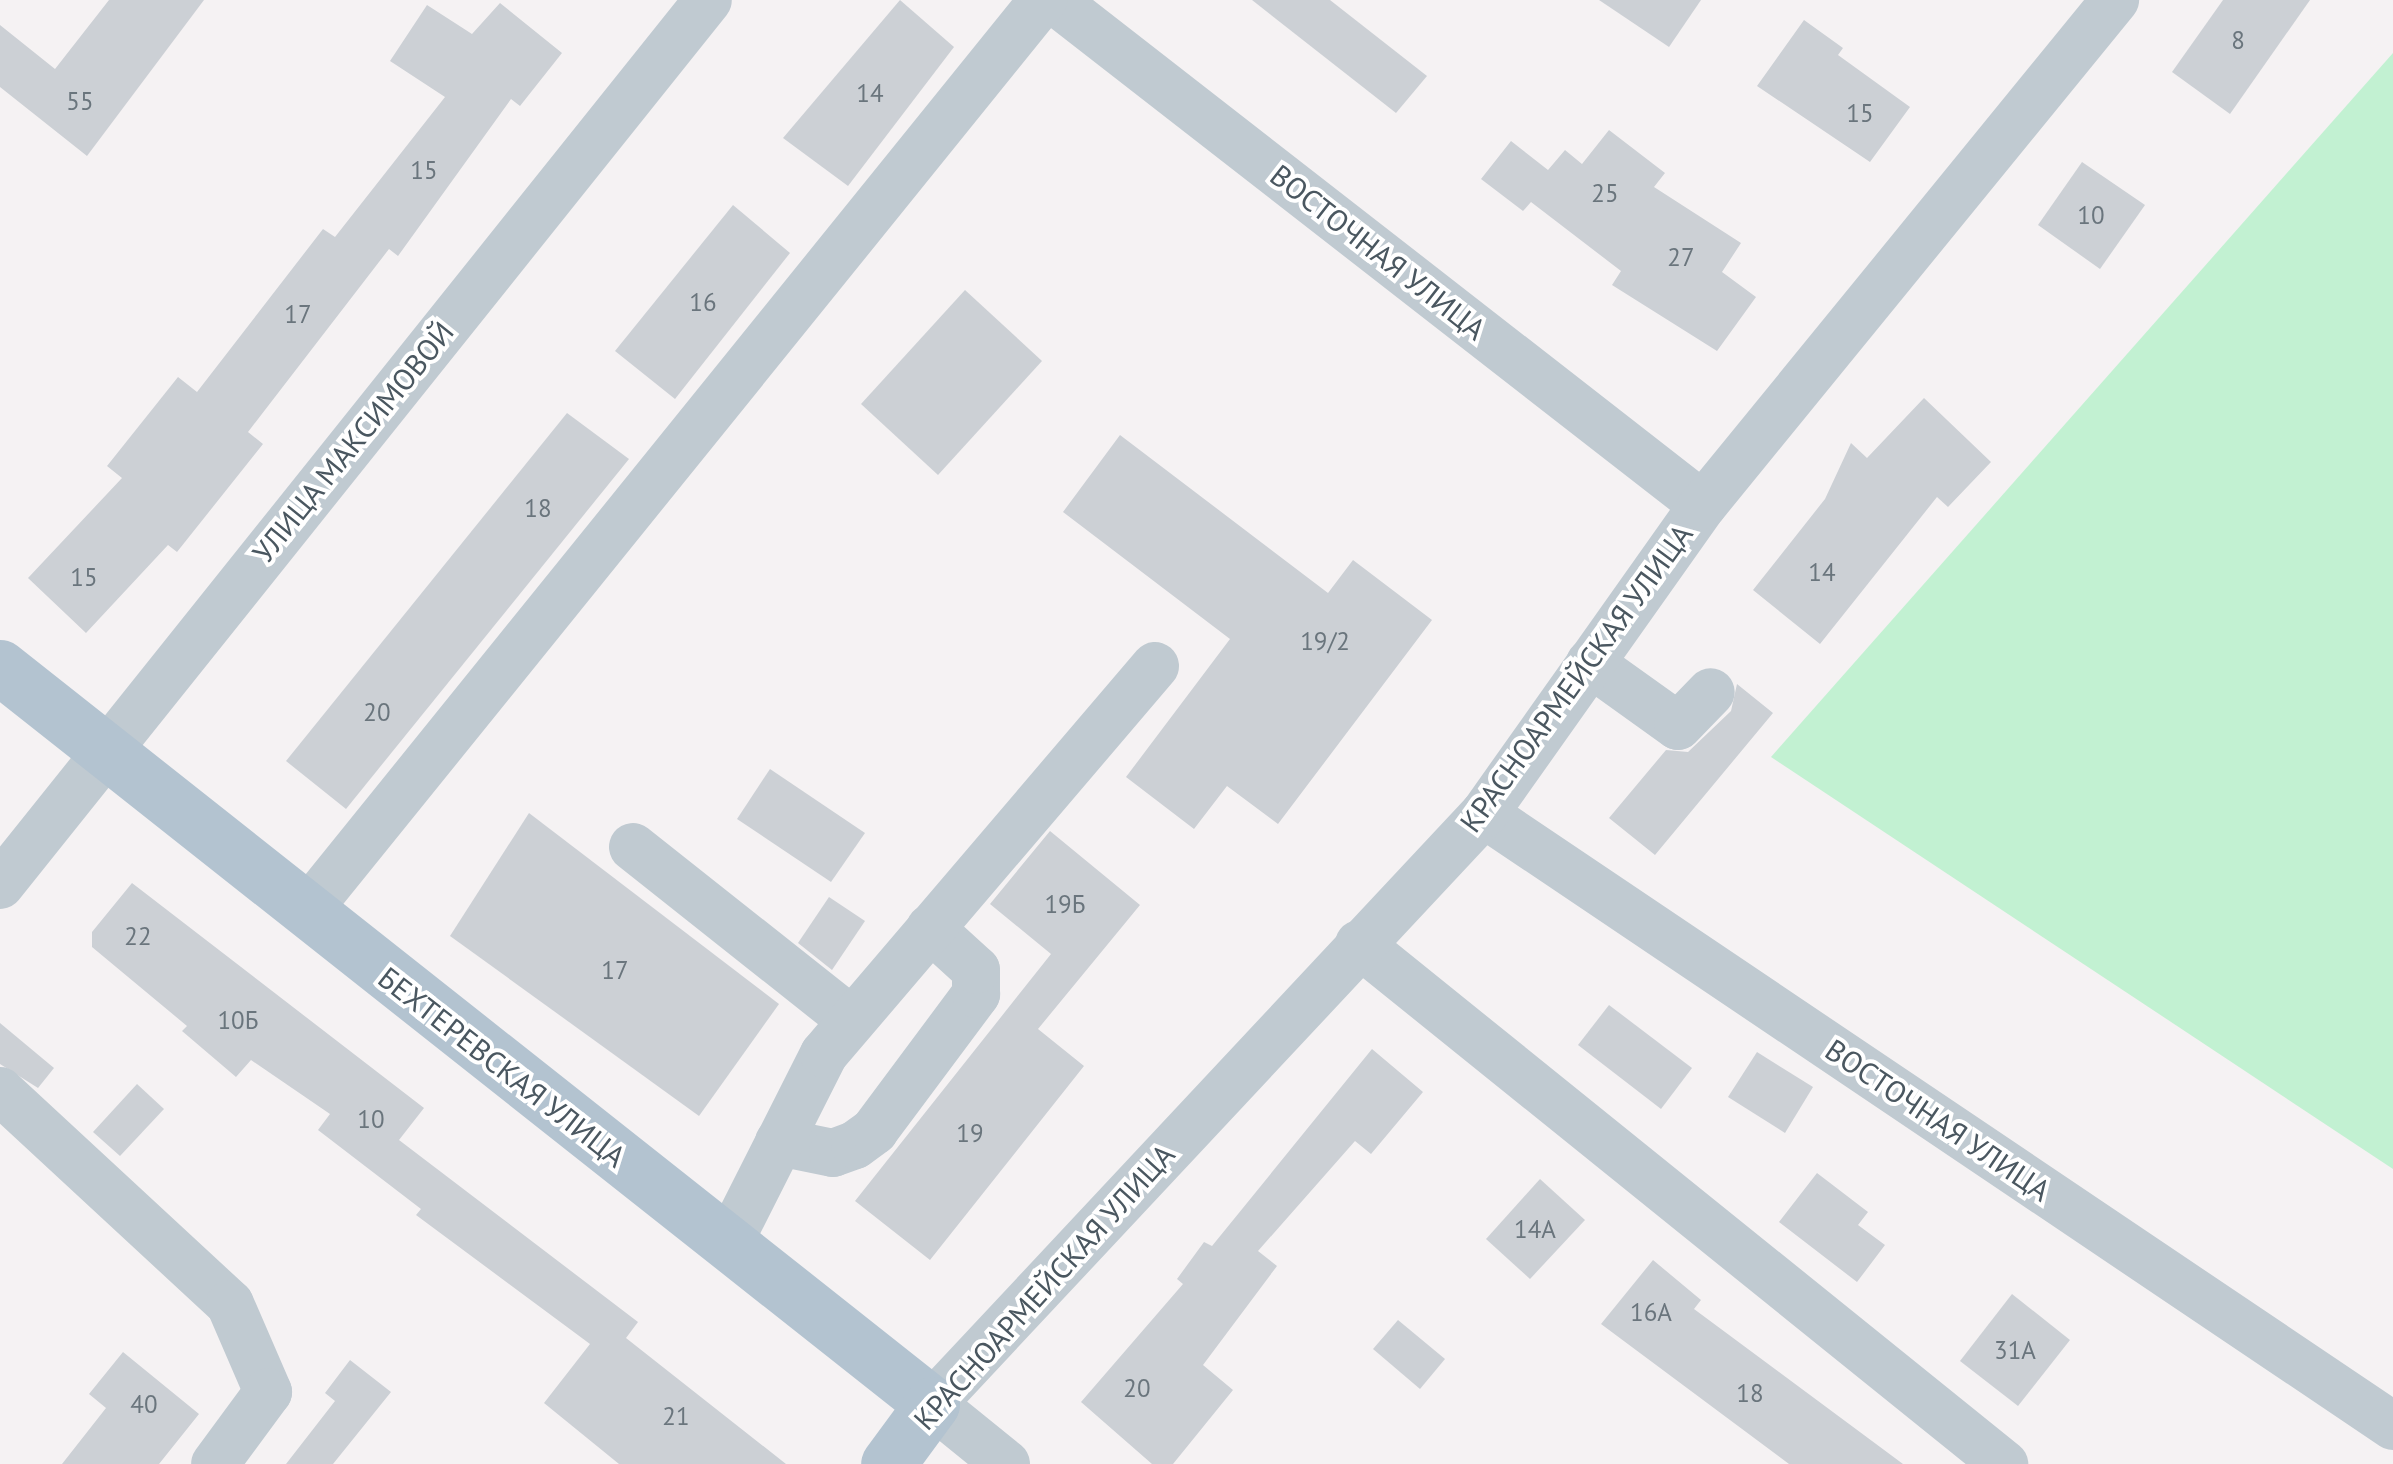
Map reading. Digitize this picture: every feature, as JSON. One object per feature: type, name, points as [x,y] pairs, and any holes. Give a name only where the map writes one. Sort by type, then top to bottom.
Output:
[{"type":"main road","name":"БЕХТЕРЕВСКАЯ УЛИЦА","points":[[0,667],[932,1404]]},
{"type":"main road","name":"КРАСНОАРМЕЙСКАЯ УЛИЦА","points":[[888,1464],[932,1404]]},
{"type":"street","name":"УЛИЦА МАКСИМОВОЙ","points":[[0,886],[708,0]]},
{"type":"street","points":[[306,912],[1043,0]]},
{"type":"street","name":"ВОСТОЧНАЯ УЛИЦА","points":[[1054,0],[1702,505]]},
{"type":"street","name":"КРАСНОАРМЕЙСКАЯ УЛИЦА","points":[[932,1404],[1484,814],[1702,505],[2115,0]]},
{"type":"street","points":[[1590,664],[1678,726],[1710,692]]},
{"type":"street","points":[[728,1244],[824,1054],[1155,666]]},
{"type":"street","name":"ВОСТОЧНАЯ УЛИЦА","points":[[1484,814],[2393,1426]]},
{"type":"street","points":[[633,847],[850,1020]]},
{"type":"street","points":[[780,1142],[833,1153],[874,1131],[976,994],[976,970],[930,928]]},
{"type":"street","points":[[1359,944],[2004,1464]]},
{"type":"street","points":[[0,1092],[230,1304],[268,1392],[215,1464]]},
{"type":"street","name":"БЕХТЕРЕВСКАЯ УЛИЦА","points":[[932,1404],[1006,1464]]},
{"type":"green space","points":[[2393,53],[2393,1169],[1771,757]]},
{"type":"building","points":[[109,0],[204,0],[87,156],[0,87],[0,25],[55,69]]},
{"type":"building","points":[[900,0],[954,47],[848,186],[783,138]]},
{"type":"building","points":[[1252,0],[1330,0],[1427,76],[1396,113]]},
{"type":"building","points":[[1599,0],[1701,0],[1669,47]]},
{"type":"building","points":[[2223,0],[2310,0],[2230,114],[2172,72]]},
{"type":"building","points":[[500,3],[562,53],[520,106],[511,99],[398,256],[389,249],[248,432],[263,444],[177,552],[168,545],[86,633],[28,578],[122,478],[107,466],[178,377],[197,392],[323,229],[335,237],[445,97],[390,61],[427,5],[472,34]]},
{"type":"building","points":[[1804,20],[1843,48],[1838,55],[1910,107],[1870,162],[1757,86]]},
{"type":"building","points":[[1609,130],[1665,173],[1654,187],[1741,243],[1722,272],[1756,297],[1717,351],[1612,285],[1621,271],[1531,202],[1523,211],[1481,179],[1511,141],[1548,170],[1565,150],[1582,164]]},
{"type":"building","points":[[2082,162],[2145,205],[2100,269],[2038,225]]},
{"type":"building","points":[[733,205],[790,253],[675,399],[615,351]]},
{"type":"building","points":[[965,290],[1042,361],[938,475],[861,404]]},
{"type":"building","points":[[1924,398],[1991,462],[1948,507],[1937,497],[1820,644],[1753,590],[1825,499],[1851,443],[1867,458]]},
{"type":"building","points":[[567,413],[629,459],[346,809],[286,761]]},
{"type":"building","points":[[1120,435],[1328,593],[1353,560],[1432,620],[1278,824],[1227,786],[1194,829],[1126,777],[1230,639],[1063,512]]},
{"type":"building","points":[[1737,684],[1773,713],[1655,855],[1609,818],[1666,750],[1688,752],[1731,711]]},
{"type":"building","points":[[770,769],[865,833],[831,882],[737,819]]},
{"type":"building","points":[[529,813],[779,1004],[699,1116],[450,936]]},
{"type":"building","points":[[1050,831],[1140,905],[1038,1029],[1084,1066],[930,1260],[855,1201],[1051,954],[990,904]]},
{"type":"building","points":[[132,883],[424,1108],[399,1140],[638,1322],[626,1338],[786,1464],[619,1464],[544,1403],[590,1344],[416,1215],[421,1209],[318,1130],[330,1114],[251,1060],[236,1077],[182,1031],[187,1026],[92,947],[92,932]]},
{"type":"building","points":[[829,897],[865,921],[832,970],[798,943]]},
{"type":"building","points":[[1609,1005],[1692,1068],[1661,1109],[1578,1045]]},
{"type":"building","points":[[0,1023],[54,1068],[38,1088],[0,1064]]},
{"type":"building","points":[[1372,1049],[1423,1092],[1371,1154],[1355,1141],[1258,1251],[1277,1266],[1203,1365],[1233,1390],[1173,1464],[1152,1464],[1081,1402],[1183,1284],[1177,1279],[1204,1242],[1212,1246]]},
{"type":"building","points":[[1757,1052],[1813,1087],[1785,1133],[1728,1097]]},
{"type":"building","points":[[137,1084],[164,1109],[120,1156],[93,1132]]},
{"type":"building","points":[[1817,1173],[1868,1212],[1858,1225],[1885,1245],[1857,1282],[1779,1222]]},
{"type":"building","points":[[1540,1179],[1585,1220],[1530,1279],[1486,1239]]},
{"type":"building","points":[[1653,1260],[1701,1300],[1694,1309],[1903,1464],[1789,1464],[1601,1324]]},
{"type":"building","points":[[2012,1294],[2070,1340],[2018,1406],[1960,1361]]},
{"type":"building","points":[[1398,1320],[1445,1359],[1420,1389],[1373,1349]]},
{"type":"building","points":[[123,1352],[199,1414],[159,1464],[62,1464],[106,1408],[89,1394]]},
{"type":"building","points":[[350,1360],[391,1392],[333,1464],[286,1464],[335,1401],[325,1393]]}]
